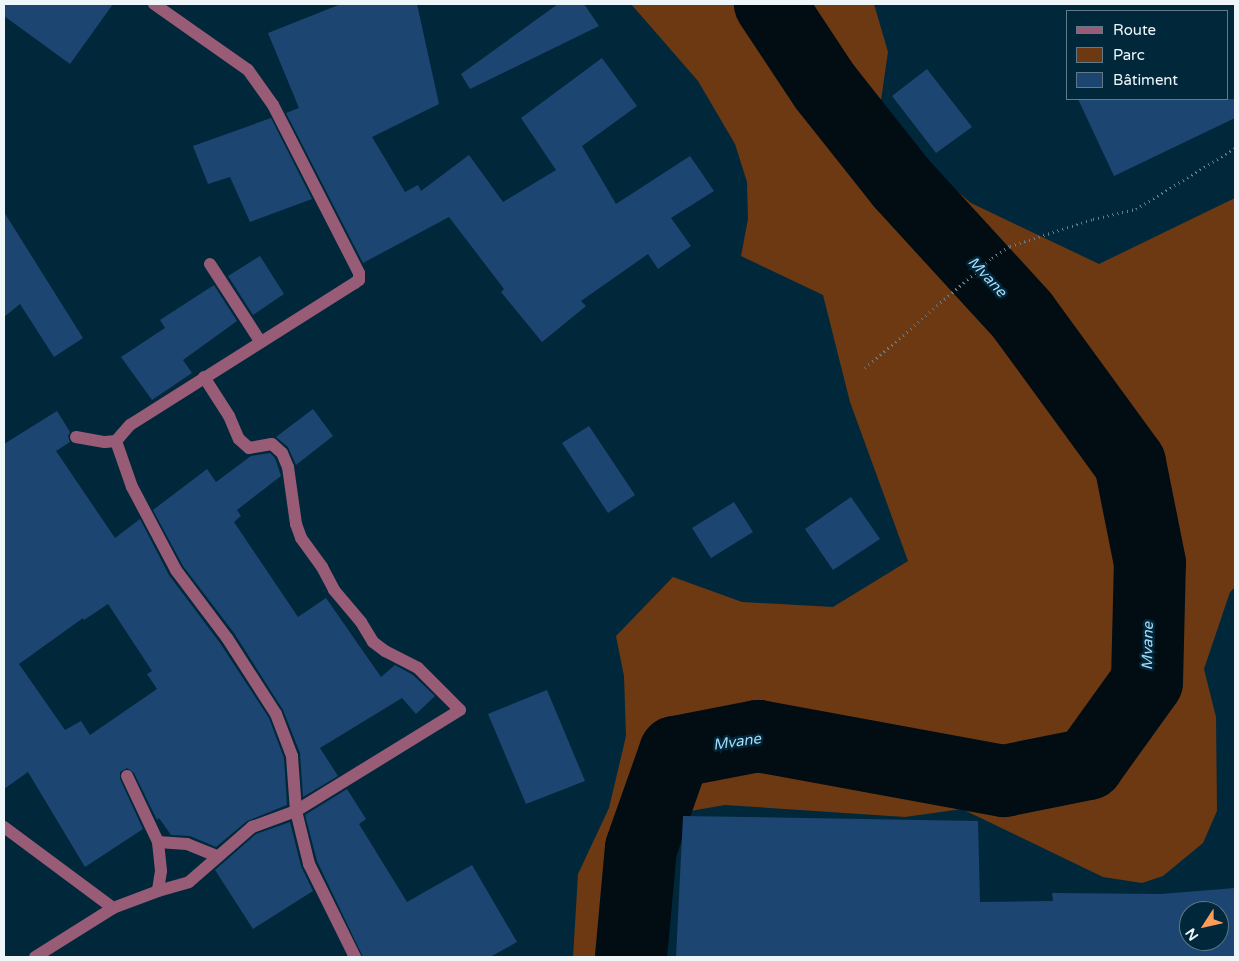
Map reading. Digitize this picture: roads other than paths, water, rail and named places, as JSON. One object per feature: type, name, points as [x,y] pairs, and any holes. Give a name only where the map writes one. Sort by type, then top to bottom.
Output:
[{"type":"street","points":[[76,437],[104,442],[116,441],[130,426],[260,341],[359,280],[359,273],[273,105],[248,70],[154,4]]},
{"type":"street","points":[[210,264],[260,341]]},
{"type":"street","points":[[36,957],[113,908],[158,890],[189,882],[216,856],[252,827],[296,811],[460,710],[418,668],[384,651],[374,642],[361,622],[334,590],[322,567],[301,538],[296,524],[288,467],[282,453],[272,444],[249,448],[239,439],[229,416],[204,377]]},
{"type":"street","points":[[116,441],[132,488],[176,570],[226,638],[276,714],[292,756],[296,811],[309,864],[355,957]]},
{"type":"street","points":[[127,776],[158,842],[161,871],[158,890]]},
{"type":"street","points":[[4,827],[113,908]]},
{"type":"street","points":[[158,842],[187,844],[216,856]]},
{"type":"waterway","name":"Mvane","points":[[631,957],[641,848],[675,752],[758,736],[1004,781],[1088,764],[1147,682],[1150,563],[1130,463],[1023,316],[902,184],[825,87],[770,4]]}]
